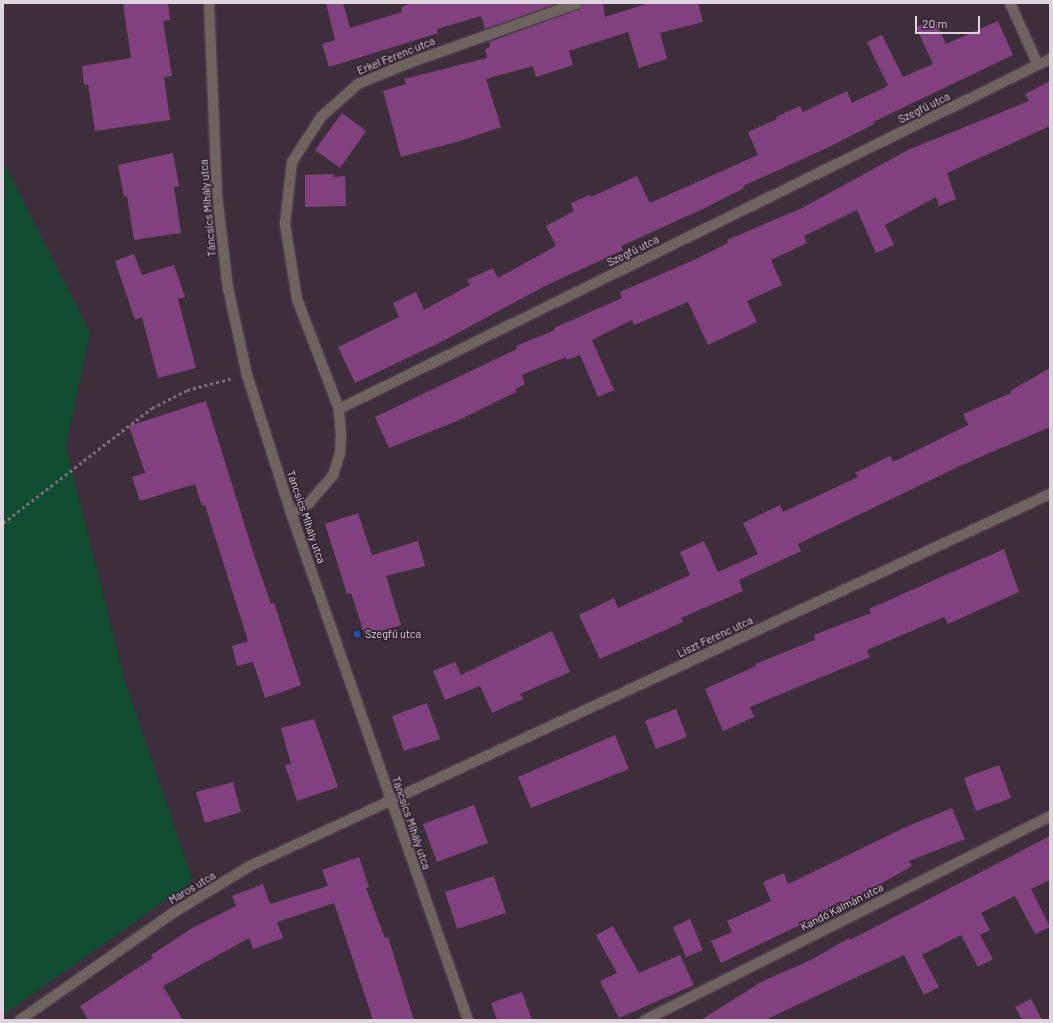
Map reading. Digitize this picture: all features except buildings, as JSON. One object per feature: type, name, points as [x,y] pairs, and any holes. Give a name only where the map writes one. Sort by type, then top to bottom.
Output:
[{"type":"street","name":"Táncsics Mihály utca","points":[[209,3],[217,196],[228,288],[247,375],[291,513],[390,802],[468,1020]]},
{"type":"street","name":"Erkel Ferenc utca","points":[[339,409],[297,299],[285,224],[292,162],[321,117],[358,84],[406,64],[578,3]]},
{"type":"street","points":[[1010,3],[1038,65]]},
{"type":"street","name":"Szegfű utca","points":[[339,409],[1050,59]]},
{"type":"street","points":[[291,513],[308,503],[333,476],[340,454],[339,409]]},
{"type":"street","name":"Liszt Ferenc utca","points":[[390,802],[1050,494]]},
{"type":"street","name":"Maros utca","points":[[20,1020],[173,913],[250,866],[390,802]]},
{"type":"street","name":"Kandó Kálmán utca","points":[[645,1020],[1050,816]]},
{"type":"path","points":[[3,523],[152,408],[187,390],[247,375]]},
{"type":"green space","points":[[3,161],[90,333],[66,447],[124,678],[193,881],[3,1015]]},
{"type":"place","name":"Szegfű utca","points":[[357,634]]}]
